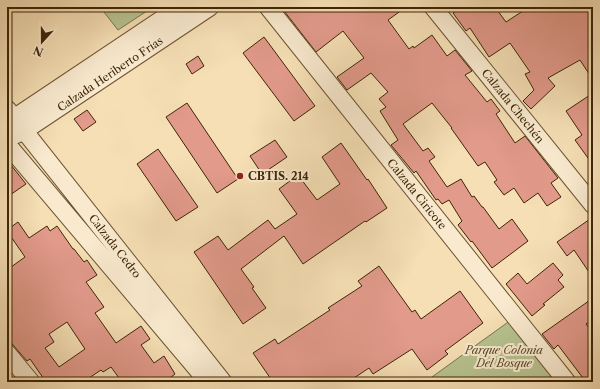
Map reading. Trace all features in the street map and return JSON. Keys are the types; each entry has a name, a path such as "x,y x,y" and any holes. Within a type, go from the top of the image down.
{"street":[{"name":"Calzada Heriberto Frías","path":"7,138 13,119 180,7"},
{"name":"Calzada Heriberto Frías","path":"13,119 210,7"},
{"name":"Calzada Ciricote","path":"268,7 567,382"},
{"name":"Calzada Chechén","path":"433,7 593,205"},
{"name":"Calzada Cedro","path":"13,119 223,382"},
{"name":"Calzada Cedro","path":"7,144 208,382"},
{"path":"7,353 31,382"}],"green space":[{"path":"100,7 153,7 118,30"},
{"name":"Parque Colonia Del Bosque","path":"511,320 557,382 425,382"}],"building":[{"path":"281,7 406,7 388,20 409,49 413,46 414,48 432,35 447,56 455,50 472,71 465,75 487,102 491,99 500,111 496,114 515,143 525,136 558,178 551,183 561,197 547,206 538,193 524,203 514,188 504,195 494,182 497,180 485,162 478,166 452,128 432,103 403,124 423,151 428,148 435,157 429,161 447,187 461,179 472,197 474,196 499,229 512,219 528,241 492,268 458,225 462,221 449,200 442,204 438,199 436,200 416,171 414,173 391,145 398,140 380,111 386,107 379,99 388,92 371,73 347,90 337,77 364,58 343,31 316,52"},
{"path":"462,7 495,7 506,22 529,7 593,7 593,80 580,60 548,78 555,86 531,109 523,101 534,90 525,74 530,72 510,43 489,57 470,28 466,31 453,13"},
{"path":"264,37 315,106 294,121 243,53"},
{"path":"198,56 204,66 192,74 186,64"},
{"path":"593,93 593,165 575,140 582,135 566,111"},
{"path":"187,103 238,179 217,193 166,117"},
{"path":"87,110 96,122 83,131 74,119"},
{"path":"275,140 287,157 262,174 250,156"},
{"path":"341,143 367,180 368,179 387,208 366,222 365,221 303,264 284,236 241,269 254,287 252,288 266,308 243,324 194,252 218,236 228,250 268,220 275,229 297,214 279,189 298,175 317,200 340,184 322,157"},
{"path":"158,149 198,207 176,221 137,164"},
{"path":"7,160 26,184 7,197"},
{"path":"593,217 593,278 574,250 567,256 557,242"},
{"path":"18,222 29,238 47,226 50,231 57,226 73,249 84,262 87,260 97,275 86,282 104,307 95,313 116,343 141,326 150,339 141,345 154,363 164,356 175,374 165,382 122,382 111,367 103,372 101,370 83,382 46,382 30,359 27,361 7,337 7,270 25,257 7,230","holes":["67,322 85,349 59,367 45,348 54,342 49,334"]},
{"path":"553,263 563,275 558,280 564,287 543,304 545,305 532,316 506,284 518,273 527,284"},
{"path":"379,266 412,312 415,310 421,319 460,291 483,323 445,351 448,354 427,370 412,349 373,374 369,368 348,382 273,382 253,353 275,339 278,344 330,310 328,308 362,286 358,281"},
{"path":"593,298 593,319 586,324 593,333 593,382 586,382 558,345 554,349 542,334"}],"place":[{"name":"CBTIS. 214","path":"240,176"}]}
